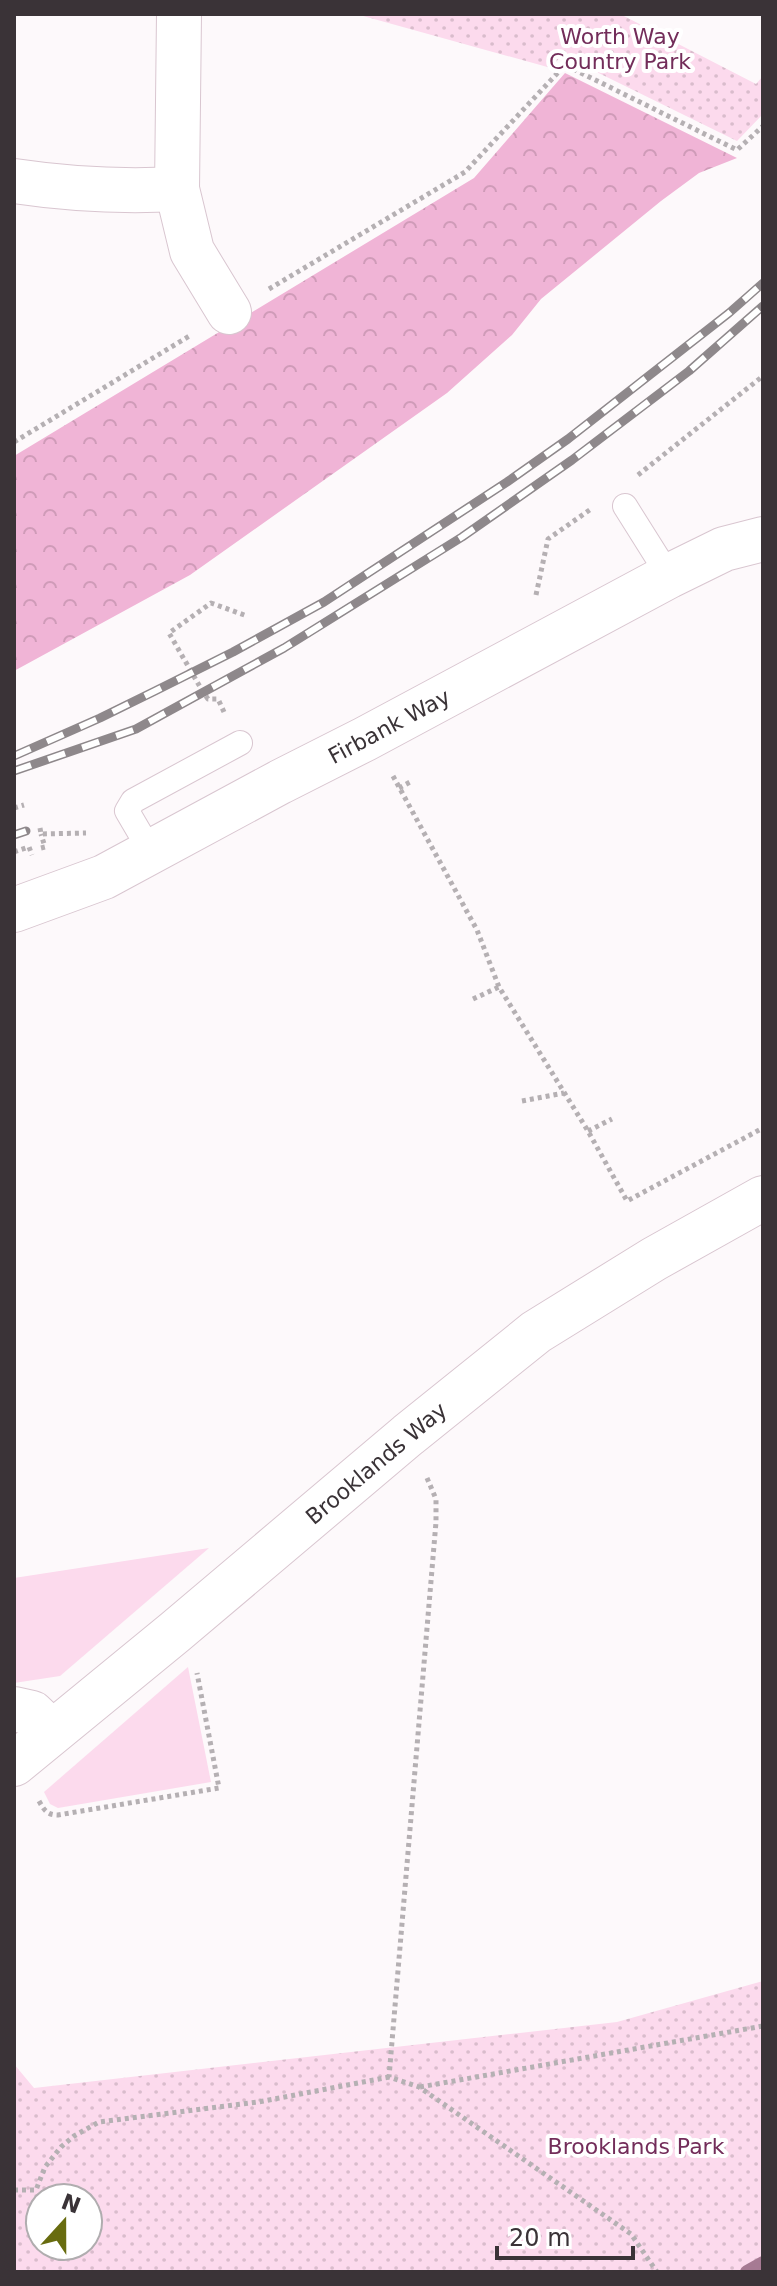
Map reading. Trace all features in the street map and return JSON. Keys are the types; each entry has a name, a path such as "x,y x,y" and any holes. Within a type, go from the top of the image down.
{"street":[{"path":"179,14 177,189 192,251 229,312"},
{"path":"14,181 60,188 177,189"},
{"name":"Firbank Way","path":"14,910 104,877 669,576 724,549 763,539"},
{"name":"Brooklands Way","path":"15,1763 536,1332 654,1259 763,1198"},
{"path":"14,1709 32,1713 52,1732"}],"lane":[{"path":"625,506 669,576"},
{"path":"151,852 127,811 133,801 240,743"}],"path":[{"path":"14,442 465,172 565,65 737,150 763,126"},
{"path":"218,699 208,699 169,633 211,603 247,616"},
{"path":"386,763 477,930 499,987 588,1131 627,1201 763,1129"},
{"path":"399,788 412,781"},
{"path":"14,808 24,805"},
{"path":"473,999 499,987"},
{"path":"522,1101 564,1093"},
{"path":"588,1131 612,1119"},
{"path":"389,2077 436,1522 436,1499 428,1479 397,1445"},
{"path":"15,1763 45,1811 51,1815 219,1788 195,1664 175,1632"},
{"path":"419,2087 763,2026"},
{"path":"14,2190 36,2190 45,2167 61,2147 99,2122 258,2102 389,2077 419,2087 631,2234 656,2270"}],"green space":[{"name":"Worth Way Country Park","path":"356,14 620,14 756,84 763,76 763,114 737,141 562,55 551,68"},
{"path":"565,73 737,158 699,173 661,201 541,299 512,335 447,393 190,575 14,671 14,456 474,178"},
{"path":"209,1548 60,1676 14,1683 14,1578"},
{"path":"188,1667 211,1782 58,1808 50,1804 44,1792"},
{"name":"Brooklands Park","path":"763,1981 763,2272 14,2272 14,2064 34,2088 617,2022"}],"waterway":[{"path":"747,2272 763,2263"}],"railway":[{"path":"14,756 155,691 324,602 568,439 763,283"},
{"path":"14,771 136,729 284,648 462,537 572,460 689,371 763,306"},
{"path":"14,835 26,831"}]}
